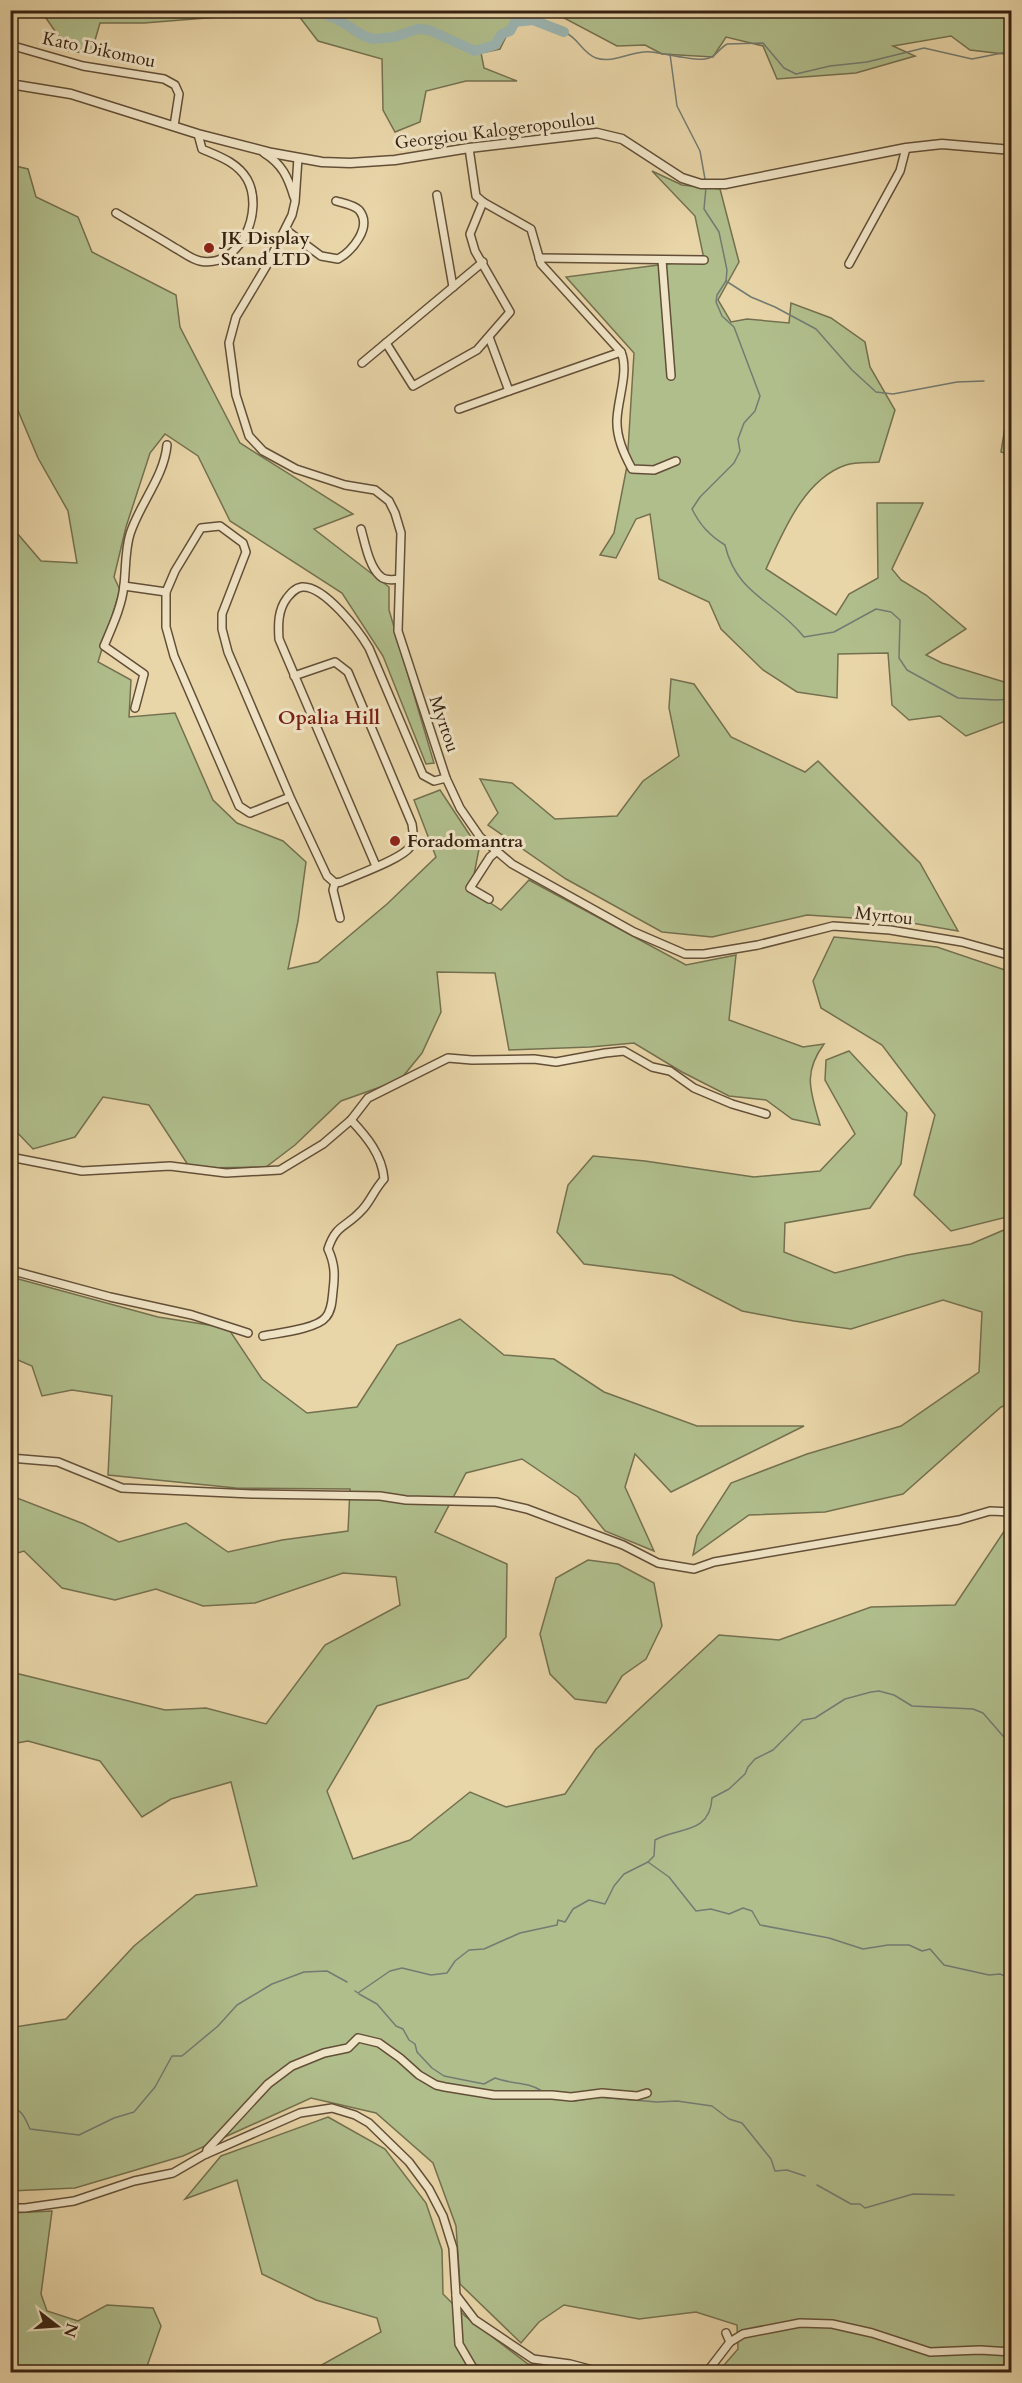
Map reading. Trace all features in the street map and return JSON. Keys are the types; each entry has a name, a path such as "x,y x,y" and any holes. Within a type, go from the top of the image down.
{"street":[{"name":"Kato Dikomou","path":"10,45 83,66 164,79 175,85 178,94 174,126"},
{"name":"Georgiou Kalogeropoulou","path":"10,84 71,94 198,134 261,151 298,158 350,163 395,160 469,148 586,133 605,133 622,139 682,178 707,184 725,184 906,148 942,144 1011,150"},
{"path":"116,213 197,261 215,262 234,250 249,227 253,203 251,191 247,179 236,166 202,149 198,134"},
{"path":"469,148 474,192 483,202 529,226 534,233 541,264 621,352 624,364 617,421 622,449 632,470 654,470 676,461"},
{"path":"849,264 900,171 906,148"},
{"path":"261,151 275,159 282,167 290,182 296,202"},
{"name":"Myrtou","path":"298,158 296,202 286,230 236,318 229,343 236,395 249,436 263,451 296,469 345,485 375,490 389,501 401,533 398,631 446,778 460,808 480,837 513,864 634,932 685,954 704,954 758,945 833,926 890,930 962,942 1011,956"},
{"path":"437,195 453,287"},
{"path":"286,230 321,256 338,259 350,252 360,236 363,220 359,211 354,207 336,201"},
{"path":"386,343 413,386 477,350 510,312 475,251 470,234 483,202"},
{"path":"539,258 704,260"},
{"path":"662,260 671,376"},
{"path":"362,363 483,262"},
{"path":"489,337 509,391"},
{"path":"459,409 621,352"},
{"path":"135,708 144,674 104,646 116,617 124,586 129,537 137,514 166,458 167,445"},
{"path":"290,797 250,813 239,806 174,656 166,627 166,592 175,571 201,528 220,526 243,543 246,552 222,614 222,629 228,652 290,797 327,876 335,883"},
{"path":"361,529 372,562 380,576 389,580 399,579"},
{"path":"124,586 166,592"},
{"path":"376,866 279,639 278,622 283,604 293,591 301,587 315,590 332,603 358,632 369,648 423,775 435,781 446,778"},
{"path":"294,676 335,662 348,672 412,824 414,836 410,848 400,856 335,883"},
{"path":"489,899 470,888 490,857 497,851"},
{"path":"335,883 333,890 340,918"},
{"path":"10,1157 82,1171 171,1166 226,1173 280,1170 323,1144 351,1120 368,1098 448,1058 534,1059 556,1062 604,1053 624,1052 652,1067 669,1071 694,1088 732,1104 766,1114"},
{"path":"263,1336 321,1323 328,1315 332,1306 335,1273 334,1262 328,1249 333,1234 363,1210 372,1192 384,1179 372,1143 351,1120"},
{"path":"10,1270 110,1297 192,1315 248,1333"},
{"path":"10,1458 58,1462 122,1488 496,1502 527,1509 623,1545 658,1563 694,1569 714,1562 959,1520 990,1511 1011,1512"},
{"path":"206,2154 207,2150 261,2091 292,2066 324,2053 348,2048 358,2038 379,2043 419,2075 436,2085 445,2087 494,2095 571,2097 602,2093 637,2096 646,2093"},
{"path":"10,2208 74,2201 134,2181 173,2173 206,2154 300,2113 333,2108 355,2115 369,2123 409,2162 429,2189 443,2216 453,2248 459,2344 473,2368 486,2373"},
{"path":"456,2295 475,2320 533,2359 570,2364 600,2373"},
{"path":"707,2373 730,2342 743,2334 800,2323 832,2324 872,2332 930,2352 980,2350 1011,2352"},
{"path":"726,2333 730,2342"}],"green space":[{"path":"1011,10 1011,47 1004,54 970,50 951,36 893,46 915,56 856,73 777,79 763,46 726,37 713,57 662,54 645,45 617,46 551,11 514,20 500,49 481,53 484,68 517,81 466,81 426,91 420,122 395,132 383,110 382,59 318,41 295,11 144,23 100,23 91,54 69,51 41,11"},
{"path":"11,165 28,169 36,197 78,217 92,252 176,295 180,327 240,443 353,514 314,529 389,587 389,610 434,763 426,764 383,656 342,593 230,521 198,456 165,434 150,453 126,527 114,577 120,590 98,662 131,680 129,717 175,713 213,800 237,823 283,841 306,862 298,921 288,969 318,962 387,904 436,857 414,800 440,790 479,849 471,890 501,910 529,880 686,965 736,955 729,1020 803,1047 824,1044 813,1065 810,1083 820,1125 792,1119 766,1100 729,1096 682,1072 634,1043 509,1050 495,973 437,972 441,1012 422,1053 400,1080 341,1101 295,1145 266,1167 190,1168 149,1105 103,1097 75,1137 33,1149 10,1125 10,513 17,533 41,561 77,563 68,511 38,458 11,394"},
{"path":"652,171 682,185 720,189 739,262 718,300 731,322 747,319 789,323 791,303 831,318 865,342 870,367 895,410 879,462 846,465 831,472 818,482 797,508 766,569 836,615 849,594 878,578 877,503 923,503 892,569 901,580 926,595 966,629 926,655 942,663 1011,684 1011,719 966,736 940,716 909,720 892,705 888,653 838,654 837,698 797,692 763,670 721,629 709,602 659,579 650,514 636,519 616,558 600,555 614,533 627,466 634,353 566,277 704,259 695,216"},
{"path":"1008,408 1011,408 1011,455 1001,452"},
{"path":"671,679 694,684 731,737 805,772 818,761 920,863 958,931 900,921 807,915 712,937 662,932 566,879 488,825 498,813 480,779 512,783 555,819 617,816 643,781 679,756 669,708"},
{"path":"834,937 937,947 1011,972 1011,1216 951,1231 914,1195 935,1115 882,1045 821,1008 813,981"},
{"path":"849,1051 907,1113 901,1164 870,1208 785,1223 784,1252 835,1273 907,1255 971,1244 1011,1227 1011,1404 1001,1407 903,1494 825,1512 749,1515 693,1555 697,1536 731,1483 807,1454 901,1426 979,1372 982,1312 943,1300 851,1329 742,1311 672,1275 584,1264 557,1232 568,1185 593,1156 754,1177 820,1171 855,1134 825,1080 826,1060"},
{"path":"11,1277 158,1317 228,1328 262,1379 307,1413 357,1407 397,1345 460,1319 504,1355 554,1359 604,1392 697,1426 804,1426 671,1492 635,1454 625,1487 654,1551 605,1531 578,1497 522,1459 466,1473 435,1532 507,1564 506,1637 468,1678 377,1706 327,1791 353,1859 410,1840 470,1792 506,1807 565,1794 596,1749 719,1635 779,1640 871,1607 955,1605 1011,1521 1011,2372 718,2372 738,2349 737,2325 696,2312 639,2319 564,2305 539,2322 521,2343 460,2284 456,2226 433,2163 376,2113 311,2098 183,2156 75,2188 11,2191 10,2012 15,2027 66,2019 134,1946 196,1895 257,1886 231,1782 171,1799 142,1817 100,1761 28,1741 11,1744 11,1672 165,1710 206,1708 266,1724 325,1645 400,1605 396,1577 343,1573 255,1603 203,1606 156,1589 115,1600 62,1588 24,1551 11,1555 12,1496 84,1524 119,1542 186,1523 228,1552 282,1540 348,1531 350,1489 236,1488 108,1475 112,1396 72,1390 42,1396 32,1366 11,1357"},
{"path":"588,1560 618,1564 654,1583 662,1626 646,1659 622,1676 606,1703 575,1699 550,1674 540,1634 556,1578"},
{"path":"328,2117 385,2149 426,2203 442,2250 443,2294 465,2316 528,2364 571,2372 309,2372 381,2332 377,2318 316,2300 262,2274 237,2180 185,2199 221,2156"},
{"path":"52,2211 41,2294 47,2311 78,2321 107,2305 153,2308 161,2326 145,2372 11,2372 11,2213"}],"waterway":[{"path":"153,10 166,13 209,10"},
{"path":"315,10 373,39 394,37 418,29 429,30 475,51 495,45 502,34 510,31 515,22 533,20 564,32"},
{"path":"564,32 573,37 591,56 603,59 644,52 705,59 712,57 727,44 763,43 784,68 796,74 830,66 867,62 924,48 972,59 1012,51"},
{"path":"670,54 677,106 700,151 705,179"},
{"path":"706,187 704,209 719,232 727,270 726,281 717,295 716,302 722,316 734,327 760,396 755,411 744,423 738,439 740,451 734,463 700,497 692,509 695,515 702,525 725,545 738,576 758,597 782,615 804,637 834,632 876,609 891,612 900,620 899,658 907,670 958,698 1012,699"},
{"path":"726,281 751,297 816,329 852,370 876,392 893,394 957,382 984,381"},
{"path":"355,1991 358,1993 390,1971 402,1968 431,1975 447,1973 455,1961 469,1950 484,1949 520,1933 557,1925 558,1920 565,1922 573,1909 589,1900 605,1904 614,1886 624,1874 648,1862 654,1856 655,1840 699,1824 710,1810 712,1798 729,1789 745,1774 755,1759 773,1750 803,1720 815,1718 845,1699 879,1691 894,1695 912,1706 973,1709 983,1713 1003,1736 1012,1741"},
{"path":"648,1862 669,1877 696,1911 711,1909 729,1914 743,1908 752,1911 760,1925 829,1938 863,1949 888,1945 909,1945 922,1951 930,1949 944,1965 989,1975 1000,1974 1012,1979"},
{"path":"10,2108 21,2112 30,2129 79,2135 114,2118 134,2112 155,2087 172,2056 182,2056 218,2026 237,2005 272,1984 304,1972 327,1971 347,1982"},
{"path":"359,1994 377,2004 396,2026 403,2029 409,2040 415,2044 417,2052 432,2068 444,2076 484,2084 495,2078 531,2086 542,2091"},
{"path":"554,2099 575,2101 598,2097 657,2102 677,2101 712,2106 729,2119 742,2123 771,2159 775,2171 787,2170 805,2176"},
{"path":"817,2185 851,2204 860,2204 865,2208 913,2194 954,2195"},
{"path":"10,2360 20,2372"}],"place":[{"name":"JK Display Stand LTD","path":"209,248"},
{"name":"Foradomantra","path":"395,841"}],"district":[{"name":"Opalia Hill","path":"329,717"}]}
